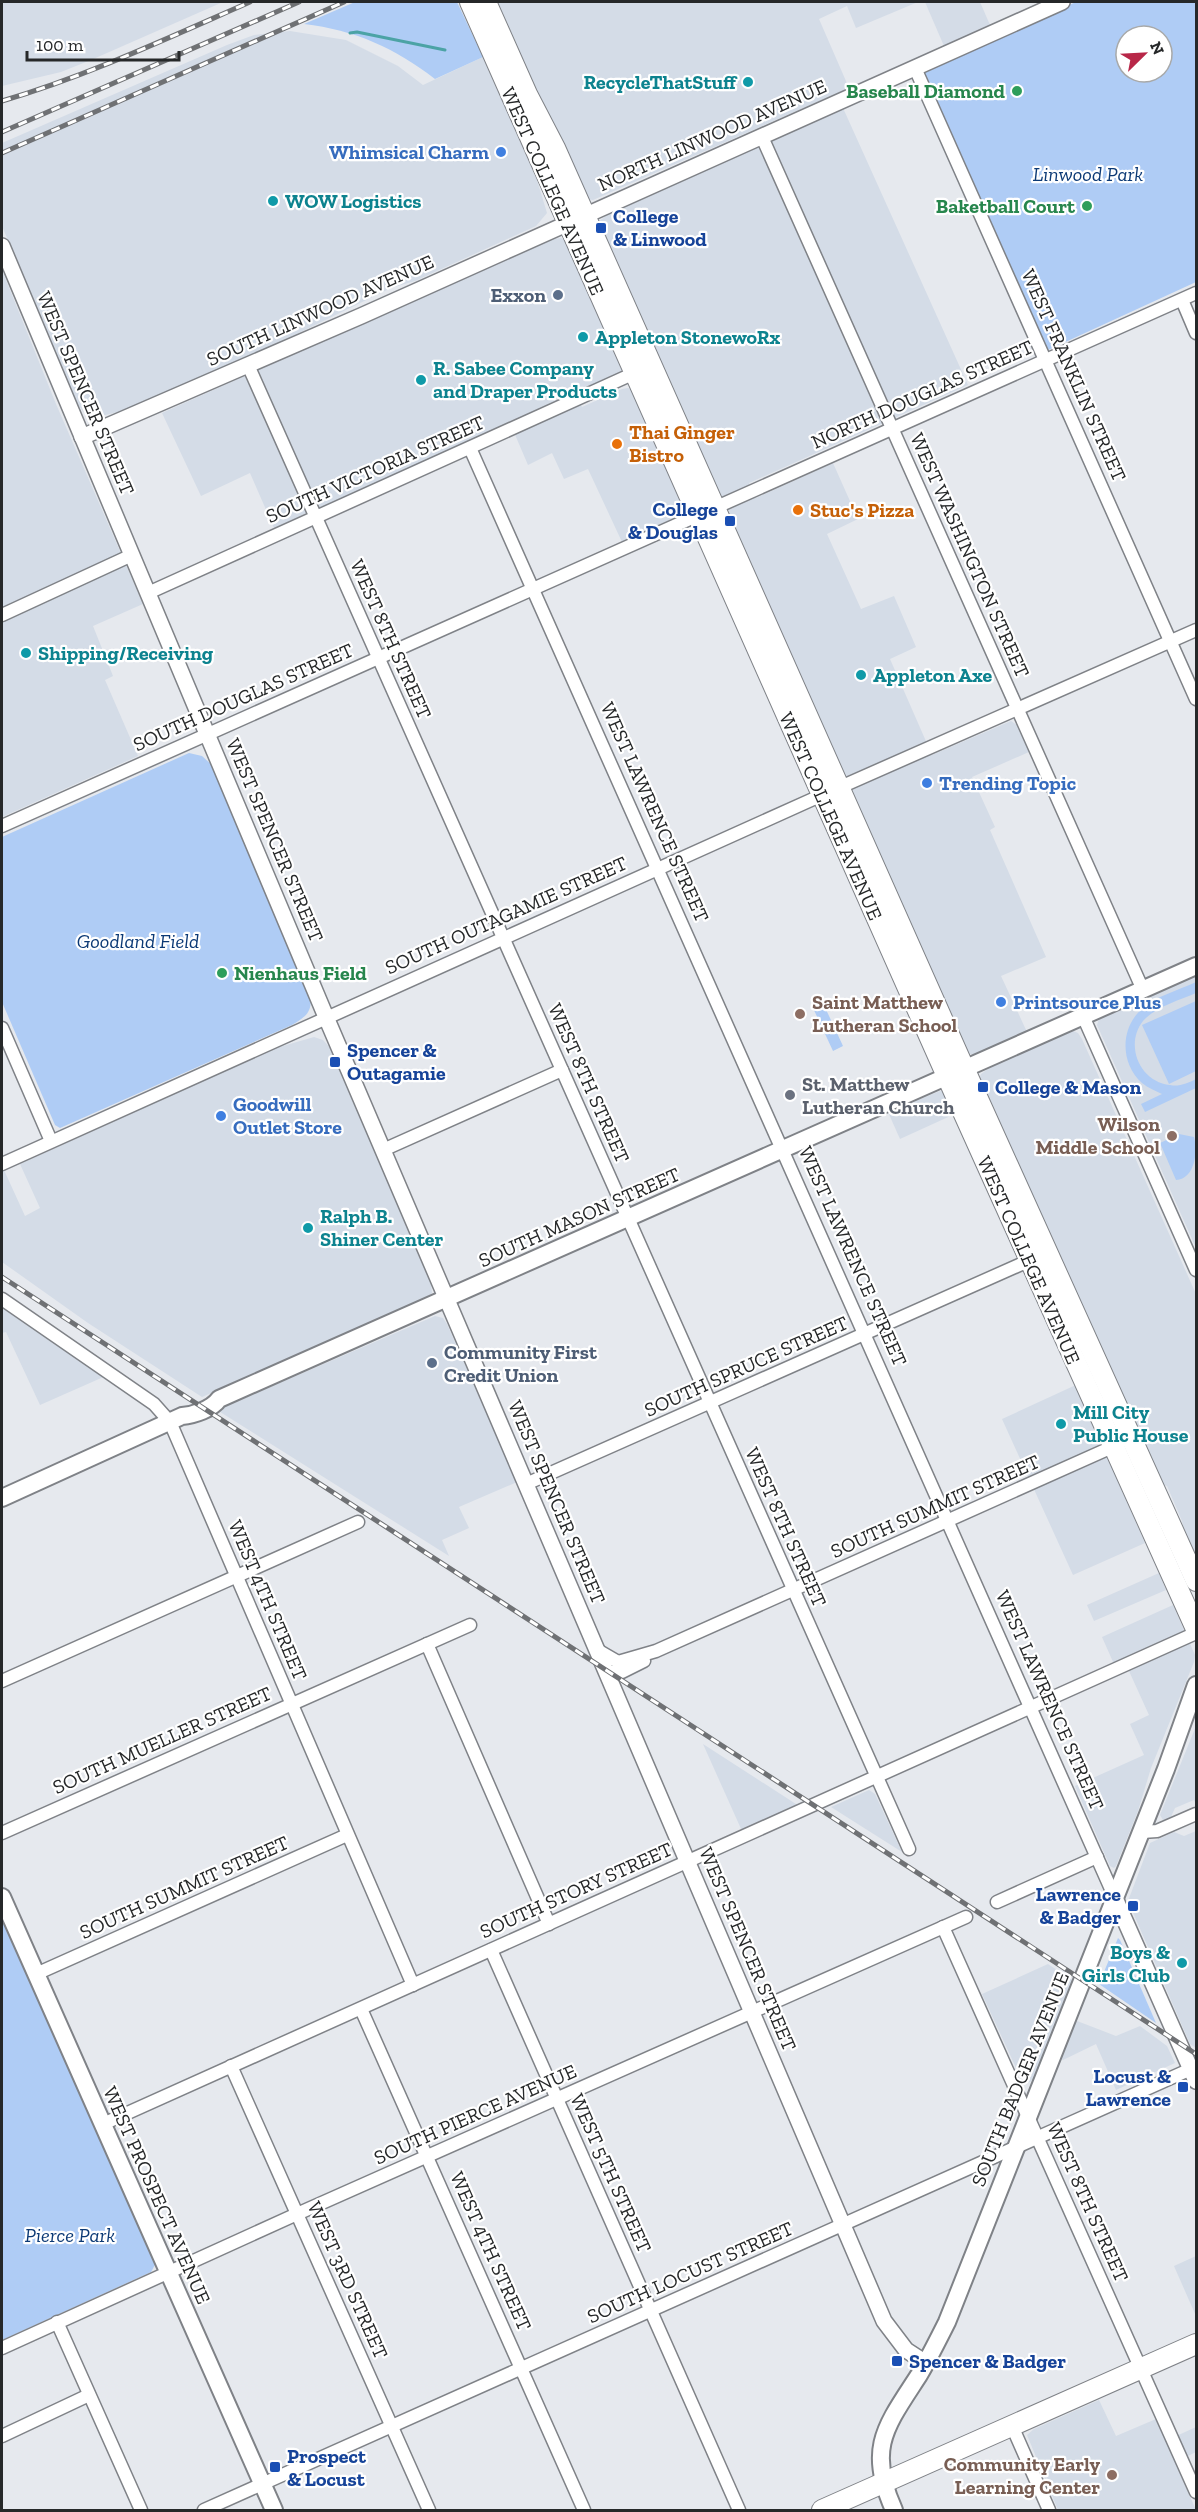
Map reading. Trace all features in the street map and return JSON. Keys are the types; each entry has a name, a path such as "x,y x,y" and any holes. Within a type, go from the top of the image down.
{"main road":[{"name":"WEST COLLEGE AVENUE","path":"470,2 576,218 634,328 642,370"},
{"name":"WEST COLLEGE AVENUE","path":"486,2 576,218 604,308 642,370 706,511 955,1072 1123,1443 1197,1631"},
{"path":"604,308 613,309 634,328"},
{"name":"SOUTH MASON STREET","path":"2,1498 176,1419 188,1408 211,1397 219,1399 447,1300 627,1217 1197,966"},
{"name":"WEST COLLEGE AVENUE","path":"1123,1443 1195,1576"},
{"name":"SOUTH BADGER AVENUE","path":"894,2511 884,2483 881,2456 885,2430 896,2408 926,2364 947,2322 1142,1832 1197,1685"},
{"name":"WEST PROSPECT AVENUE","path":"2,1897 274,2511"},
{"path":"822,2511 1197,2344"}],"street":[{"name":"NORTH LINWOOD AVENUE","path":"576,218 1062,2"},
{"name":"WEST FRANKLIN STREET","path":"915,68 1197,699"},
{"name":"WEST WASHINGTON STREET","path":"762,137 1143,990"},
{"name":"SOUTH LINWOOD AVENUE","path":"82,436 248,365 576,218"},
{"name":"WEST SPENCER STREET","path":"2,246 326,1017 843,2226 888,2328 906,2350 926,2364"},
{"name":"NORTH DOUGLAS STREET","path":"706,511 1197,293"},
{"path":"1182,300 1197,333"},
{"name":"WEST 8TH STREET","path":"248,365 909,1849"},
{"name":"SOUTH VICTORIA STREET","path":"148,593 642,370"},
{"name":"WEST LAWRENCE STREET","path":"470,448 1194,2075"},
{"name":"SOUTH DOUGLAS STREET","path":"2,826 706,511"},
{"path":"2,615 132,555"},
{"name":"SOUTH OUTAGAMIE STREET","path":"2,1164 326,1017 1197,630"},
{"path":"1083,1016 1197,1270"},
{"path":"2,1028 51,1141"},
{"path":"383,1150 562,1070"},
{"name":"SOUTH SPRUCE STREET","path":"526,1484 1038,1256"},
{"name":"WEST 4TH STREET","path":"2,1299 176,1419 236,1577 413,1985"},
{"name":"SOUTH SUMMIT STREET","path":"598,1650 618,1662 656,1651 1123,1443"},
{"path":"2,1681 358,1522"},
{"name":"SOUTH MUELLER STREET","path":"2,1833 470,1625"},
{"name":"SOUTH STORY STREET","path":"104,2124 1031,1708 1197,1631"},
{"path":"427,1644 549,1924"},
{"name":"SOUTH SUMMIT STREET","path":"608,1672 628,1669 650,1659 656,1651"},
{"path":"1142,1832 1157,1831 1197,1814"},
{"name":"SOUTH SUMMIT STREET","path":"36,1974 347,1835"},
{"path":"997,1902 1097,1857"},
{"name":"SOUTH PIERCE AVENUE","path":"2,2348 297,2214 966,1917"},
{"name":"WEST 8TH STREET","path":"943,1927 1197,2493"},
{"name":"WEST 5TH STREET","path":"490,1950 740,2511"},
{"name":"WEST 4TH STREET","path":"361,2008 584,2511"},
{"name":"WEST 3RD STREET","path":"231,2066 429,2511"},
{"name":"SOUTH LOCUST STREET","path":"204,2511 1038,2138 1194,2075"},
{"path":"57,2322 141,2511"},
{"path":"2,2436 89,2395"},
{"path":"1012,2426 1049,2511"}],"shaded area":[{"path":"2,2 223,2 61,72 2,86"},
{"path":"494,2 918,2 856,28 847,6 819,19 849,88 593,200 587,199"},
{"path":"925,2 980,2 990,25 944,46"},
{"path":"290,31 346,40 398,66 423,85 483,57 537,180 547,213 536,226 415,281 391,288 274,345 126,410 89,419 75,401 2,226 2,143 227,45 254,35"},
{"path":"843,108 968,385 749,483 756,498 833,463 858,519 827,534 861,609 894,596 916,647 890,659 932,755 1011,721 1017,725 1029,752 972,777 995,827 990,830 1046,957 1001,976 1027,1032 974,1055 966,1053 598,222 611,212"},
{"path":"561,238 567,241 623,365 621,373 576,394 582,407 622,389 628,388 634,391 685,506 682,514 622,542 588,469 564,479 552,453 528,465 510,423 274,528 250,473 201,496 162,413 515,255 553,239"},
{"path":"2,270 56,404 143,604 93,626 113,676 105,680 138,756 2,817"},
{"name":"Wilson Middle School","path":"1196,975 1196,1248 1097,1025 1099,1019"},
{"path":"1071,1030 1078,1033 1082,1039 1196,1294 1196,1563 1187,1545 1182,1521 1167,1486 1163,1485 978,1082 981,1074 995,1064"},
{"path":"314,1037 323,1040 332,1050 431,1284 432,1293 429,1297 202,1397 88,1323 2,1262 2,1171 4,1170 25,1216 40,1208 20,1164 276,1048"},
{"path":"940,1091 944,1092 957,1113 900,1139 888,1112"},
{"path":"2,1302 108,1375 40,1405 6,1332 2,1333"},
{"path":"435,1316 443,1318 447,1324 517,1482 459,1507 469,1528 442,1540 449,1556 217,1410"},
{"path":"1078,1384 1119,1471 1118,1482 1145,1543 1073,1575 1002,1419"},
{"path":"1159,1573 1166,1590 1094,1621 1087,1605"},
{"path":"1173,1605 1195,1655 1194,1662 1114,1868 1110,1866 1075,1786 1144,1755 1130,1724 1149,1715 1124,1660 1114,1664 1102,1637"},
{"path":"1196,1726 1196,1804 1194,1800 1175,1808 1170,1819 1163,1820 1160,1815"},
{"path":"703,1744 799,1806 742,1831"},
{"path":"869,1790 875,1794 902,1852 831,1807"},
{"path":"1196,1831 1196,2048 1190,2044 1128,1901 1150,1843 1174,1832 1184,1836"},
{"path":"1048,1964 1072,1980 1059,2014 1116,2036 1140,2026 1167,2046 1175,2063 1116,2090 1096,2044 1063,2060 1045,2051 1033,2079 1023,2083 982,1994"},
{"path":"1196,2256 1196,2316 1174,2266"},
{"name":"Community Early Learning Center","path":"1099,2400 1116,2436 1156,2419 1196,2510 1058,2510 1027,2435 1034,2429"},
{"path":"1196,2427 1196,2452 1182,2459 1172,2438"}],"green space":[{"path":"355,2 457,2 483,57 435,79 405,58 374,42 340,31 304,24"},
{"name":"Linwood Park","path":"1076,2 1196,2 1196,282 1048,350 923,69"},
{"name":"Goodland Field","path":"189,753 202,756 213,766 310,996 309,1010 304,1017 292,1025 60,1128 55,1125 2,1002 2,837"},
{"path":"1196,982 1196,993 1168,1004 1143,1021 1137,1031 1135,1051 1143,1070 1150,1077 1173,1085 1196,1079 1196,1088 1145,1112 1141,1104 1162,1094 1142,1083 1130,1066 1126,1046 1130,1026 1135,1017 1148,1004"},
{"path":"1196,1001 1196,1071 1169,1084 1142,1025"},
{"path":"823,1003 843,1046 833,1051 813,1008"},
{"path":"1179,1134 1194,1137 1196,1149 1191,1170 1187,1175 1176,1180 1160,1143"},
{"name":"Pierce Park","path":"2,1916 156,2263 151,2272 2,2340"},
{"path":"1118,1938 1120,1940 1156,2023 1099,1984"}],"waterway":[{"path":"350,33 357,32 445,50"}],"railway":[{"path":"2,101 96,68 250,2"},
{"path":"2,132 299,2"},
{"path":"2,153 344,2"},
{"path":"2,1277 1196,2054"}],"place":[{"name":"RecycleThatStuff","path":"748,82"},
{"name":"Baseball Diamond","path":"1017,91"},
{"name":"Whimsical Charm","path":"501,152"},
{"name":"WOW Logistics","path":"273,201"},
{"name":"Baketball Court","path":"1087,206"},
{"name":"College & Linwood","path":"601,228"},
{"name":"Exxon","path":"558,295"},
{"name":"Appleton StonewoRx","path":"583,337"},
{"name":"R. Sabee Company and Draper Products","path":"421,380"},
{"name":"Thai Ginger Bistro","path":"617,444"},
{"name":"Stuc's Pizza","path":"798,510"},
{"name":"College & Douglas","path":"730,521"},
{"name":"Shipping/Receiving","path":"26,653"},
{"name":"Appleton Axe","path":"861,675"},
{"name":"Trending Topic","path":"927,783"},
{"name":"Nienhaus Field","path":"222,973"},
{"name":"Printsource Plus","path":"1001,1002"},
{"name":"Saint Matthew Lutheran School","path":"800,1014"},
{"name":"Spencer & Outagamie","path":"335,1062"},
{"name":"College & Mason","path":"983,1087"},
{"name":"St. Matthew Lutheran Church","path":"790,1095"},
{"name":"Goodwill Outlet Store","path":"221,1116"},
{"name":"Wilson Middle School","path":"1172,1136"},
{"name":"Ralph B. Shiner Center","path":"308,1228"},
{"name":"Community First Credit Union","path":"432,1363"},
{"name":"Mill City Public House","path":"1061,1424"},
{"name":"Lawrence & Badger","path":"1133,1906"},
{"name":"Boys & Girls Club","path":"1182,1963"},
{"name":"Locust & Lawrence","path":"1183,2087"},
{"name":"Spencer & Badger","path":"897,2361"},
{"name":"Prospect & Locust","path":"275,2467"},
{"name":"Community Early Learning Center","path":"1112,2475"}]}
